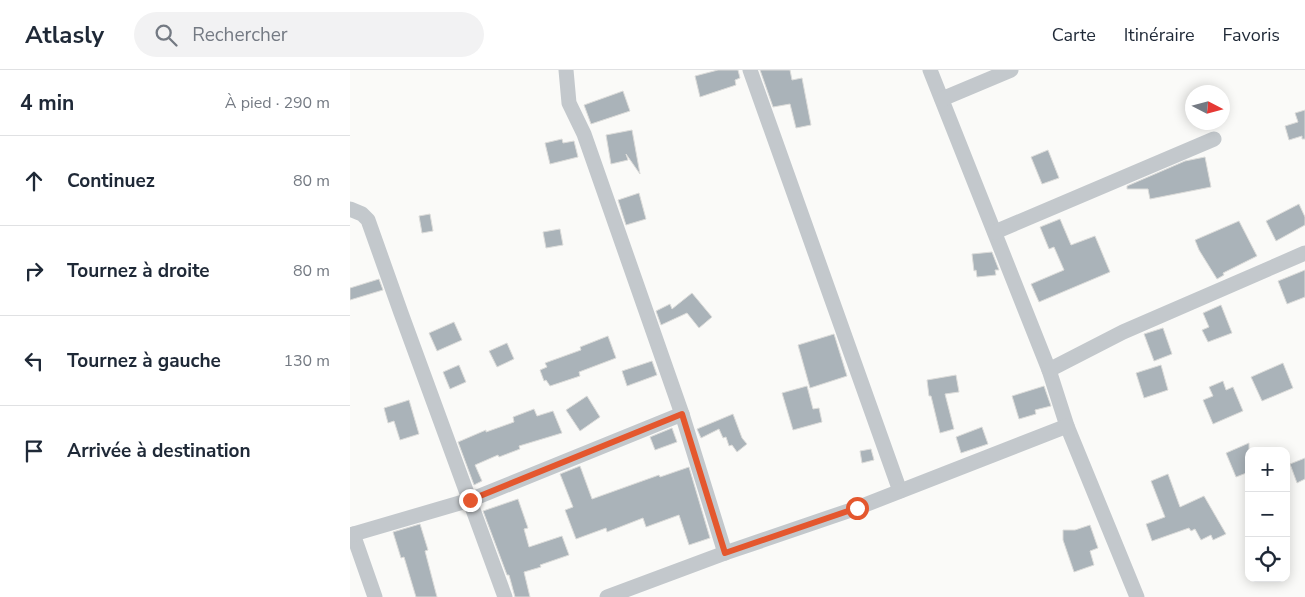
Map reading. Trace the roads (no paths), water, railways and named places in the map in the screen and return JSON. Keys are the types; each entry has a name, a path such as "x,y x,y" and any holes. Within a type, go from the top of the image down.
{"street":[{"path":"566,70 569,103 584,134 682,414 725,553"},
{"path":"750,70 900,491"},
{"path":"930,70 1049,370 1067,426 1137,597"},
{"path":"942,99 1011,70"},
{"path":"995,232 1214,138"},
{"path":"350,209 362,214 368,220 505,597"},
{"path":"1049,370 1123,332 1305,253"},
{"path":"375,597 352,534 470,500 682,414"},
{"path":"607,597 626,594 725,553 857,508 1067,426"}]}
